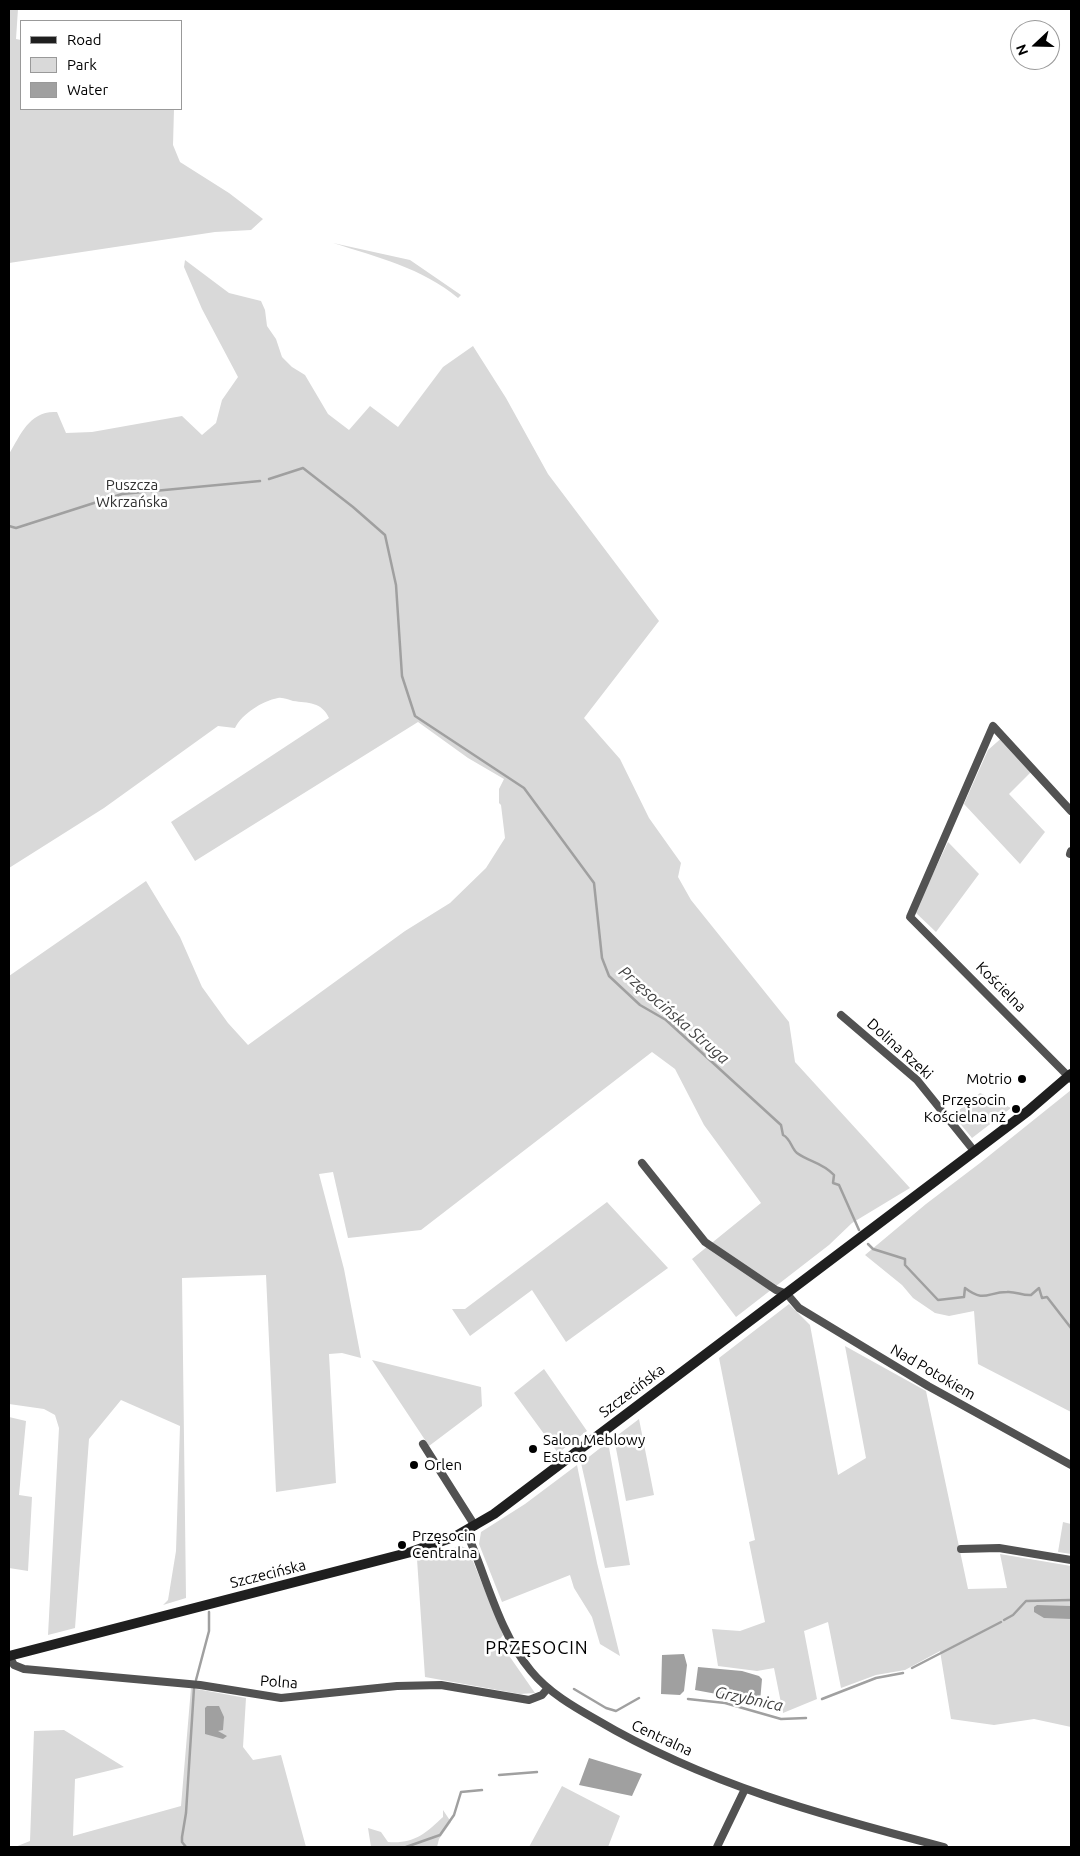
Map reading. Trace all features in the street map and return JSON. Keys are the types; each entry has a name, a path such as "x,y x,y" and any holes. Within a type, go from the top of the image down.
{"street":[{"name":"Kościelna","path":"1071,811 992,726 910,917 1071,1076"},
{"name":"Dolina Rzeki","path":"841,1015 917,1080 975,1152"},
{"name":"Szczecińska","path":"9,1656 411,1552 471,1528 787,1294 1043,1100 1071,1076"},
{"name":"Nad Potokiem","path":"642,1163 705,1242 776,1290 787,1294 799,1308 928,1386 1071,1464"},
{"name":"Centralna","path":"423,1444 471,1528 508,1636 530,1671 548,1688 629,1739 662,1755 745,1789 812,1812 944,1847"},
{"path":"961,1549 999,1548 1071,1560"},
{"name":"Polna","path":"9,1656 16,1666 24,1669 200,1685 281,1698 389,1687 441,1685 529,1700 542,1695 548,1688"},
{"path":"717,1847 745,1789"}],"green space":[{"path":"9,9 18,9 16,39 20,40 20,110 174,110 173,145 180,162 229,193 263,219 251,230 215,232 9,263"},
{"path":"333,243 410,260 461,295 458,298 429,279 398,264"},
{"name":"Puszcza Wkrzańska","path":"185,260 229,293 261,301 265,310 267,326 276,339 282,357 292,367 305,375 328,414 349,430 370,406 398,427 443,367 473,346 506,398 548,474 659,621 584,718 620,759 649,818 681,863 678,877 691,900 789,1022 795,1062 910,1188 852,1223 829,1245 736,1317 692,1259 761,1203 704,1125 675,1069 652,1052 421,1230 348,1238 333,1172 319,1174 344,1269 361,1358 342,1353 329,1354 336,1483 276,1492 266,1275 182,1278 186,1598 163,1605 168,1600 176,1551 180,1426 121,1400 89,1439 75,1628 48,1635 59,1428 55,1415 44,1409 9,1404 9,976 146,881 180,937 202,987 228,1023 248,1045 405,931 450,903 486,868 505,838 501,805 499,803 499,789 504,779 468,758 418,722 195,861 171,822 329,718 323,709 314,704 280,698 266,702 253,709 242,718 235,728 218,726 104,808 9,868 9,454 27,425 33,419 48,412 57,412 66,433 92,432 182,416 202,435 216,423 222,400 238,377 202,309 184,267"},
{"path":"1005,735 1035,768 1009,794 1045,832 1020,864 964,804 988,750"},
{"path":"948,842 979,874 936,932 915,912"},
{"path":"1071,1090 1071,1412 978,1364 974,1311 949,1316 935,1313 913,1298 902,1285 865,1255 926,1204"},
{"path":"980,1093 1011,1108 972,1138 953,1115"},
{"path":"607,1202 668,1268 566,1342 532,1290 470,1336 452,1309 465,1309"},
{"path":"789,1304 810,1325 838,1475 866,1458 845,1346 926,1391 968,1589 1007,1588 1000,1554 1071,1566 1071,1727 1034,1719 994,1725 951,1719 940,1651 905,1670 876,1675 841,1688 828,1622 804,1631 817,1699 783,1713 774,1668 757,1671 718,1666 712,1629 740,1631 765,1622 749,1542 755,1540 719,1358"},
{"path":"372,1360 481,1387 482,1406 429,1446"},
{"path":"544,1369 587,1431 558,1453 514,1393"},
{"path":"9,1417 26,1421 19,1495 32,1497 28,1571 9,1568"},
{"path":"639,1419 654,1495 626,1501 614,1438"},
{"path":"608,1442 630,1565 605,1568 581,1463"},
{"path":"577,1465 597,1563 620,1656 600,1644 592,1617 574,1588 570,1575 502,1602 479,1544 481,1532 525,1504"},
{"path":"1063,1522 1071,1524 1071,1554 1058,1552"},
{"path":"461,1546 468,1549 503,1635 500,1639 503,1647 535,1693 520,1694 425,1677 417,1559"},
{"path":"191,1688 246,1698 243,1747 253,1760 281,1755 306,1847 15,1847 30,1841 34,1731 64,1730 124,1767 75,1779 73,1836 181,1806"},
{"path":"562,1786 620,1816 608,1847 529,1847"},
{"path":"443,1810 451,1822 439,1839 437,1847 371,1847 368,1828 381,1832 388,1842 405,1841 425,1833 443,1817"}],"water":[{"path":"1037,1605 1071,1606 1071,1619 1044,1618 1034,1612 1034,1607"},
{"path":"684,1654 687,1665 684,1691 680,1695 661,1694 662,1655"},
{"path":"698,1667 742,1671 759,1676 762,1679 760,1702 695,1690"},
{"path":"207,1706 219,1706 224,1717 223,1730 218,1731 227,1736 223,1739 205,1734 205,1708"},
{"path":"589,1758 642,1774 632,1796 579,1785"}],"waterway":[{"name":"Przęsocińska Struga","path":"269,479 303,468 385,535 396,585 402,676 415,716 524,788 594,883 602,958 609,976 640,1005 666,1020 781,1125 783,1135 797,1153 825,1167 834,1175 833,1183 839,1185 859,1230"},
{"name":"Przęsocińska Struga","path":"9,526 16,528 122,494 260,481"},
{"name":"Przęsocińska Struga","path":"868,1244 873,1249 905,1259 905,1265 938,1300 964,1297 965,1288 982,1296 1000,1292 1031,1295 1039,1288 1042,1298 1047,1297 1071,1328"},
{"name":"Grzybnica","path":"1004,1620 1013,1615 1026,1601 1071,1600"},
{"path":"196,1680 209,1631 209,1612"},
{"name":"Grzybnica","path":"912,1668 1001,1622"},
{"name":"Grzybnica","path":"822,1699 876,1678 903,1673"},
{"path":"186,1847 182,1842 182,1837 186,1813 194,1688"},
{"name":"Grzybnica","path":"574,1689 606,1708 616,1711 639,1698"},
{"name":"Grzybnica","path":"688,1699 725,1703 781,1719 806,1718"},
{"name":"Grzybnica","path":"499,1775 537,1772"},
{"name":"Grzybnica","path":"406,1847 440,1835 454,1815 461,1792 482,1790"}],"place":[{"name":"Motrio","path":"1022,1079"},
{"name":"Przęsocin Kościelna nż","path":"1016,1109"},
{"name":"Salon Meblowy Estaco","path":"533,1449"},
{"name":"Orlen","path":"414,1465"},
{"name":"Przęsocin Centralna","path":"402,1545"}],"district":[{"name":"PRZĘSOCIN","path":"537,1648"}]}
